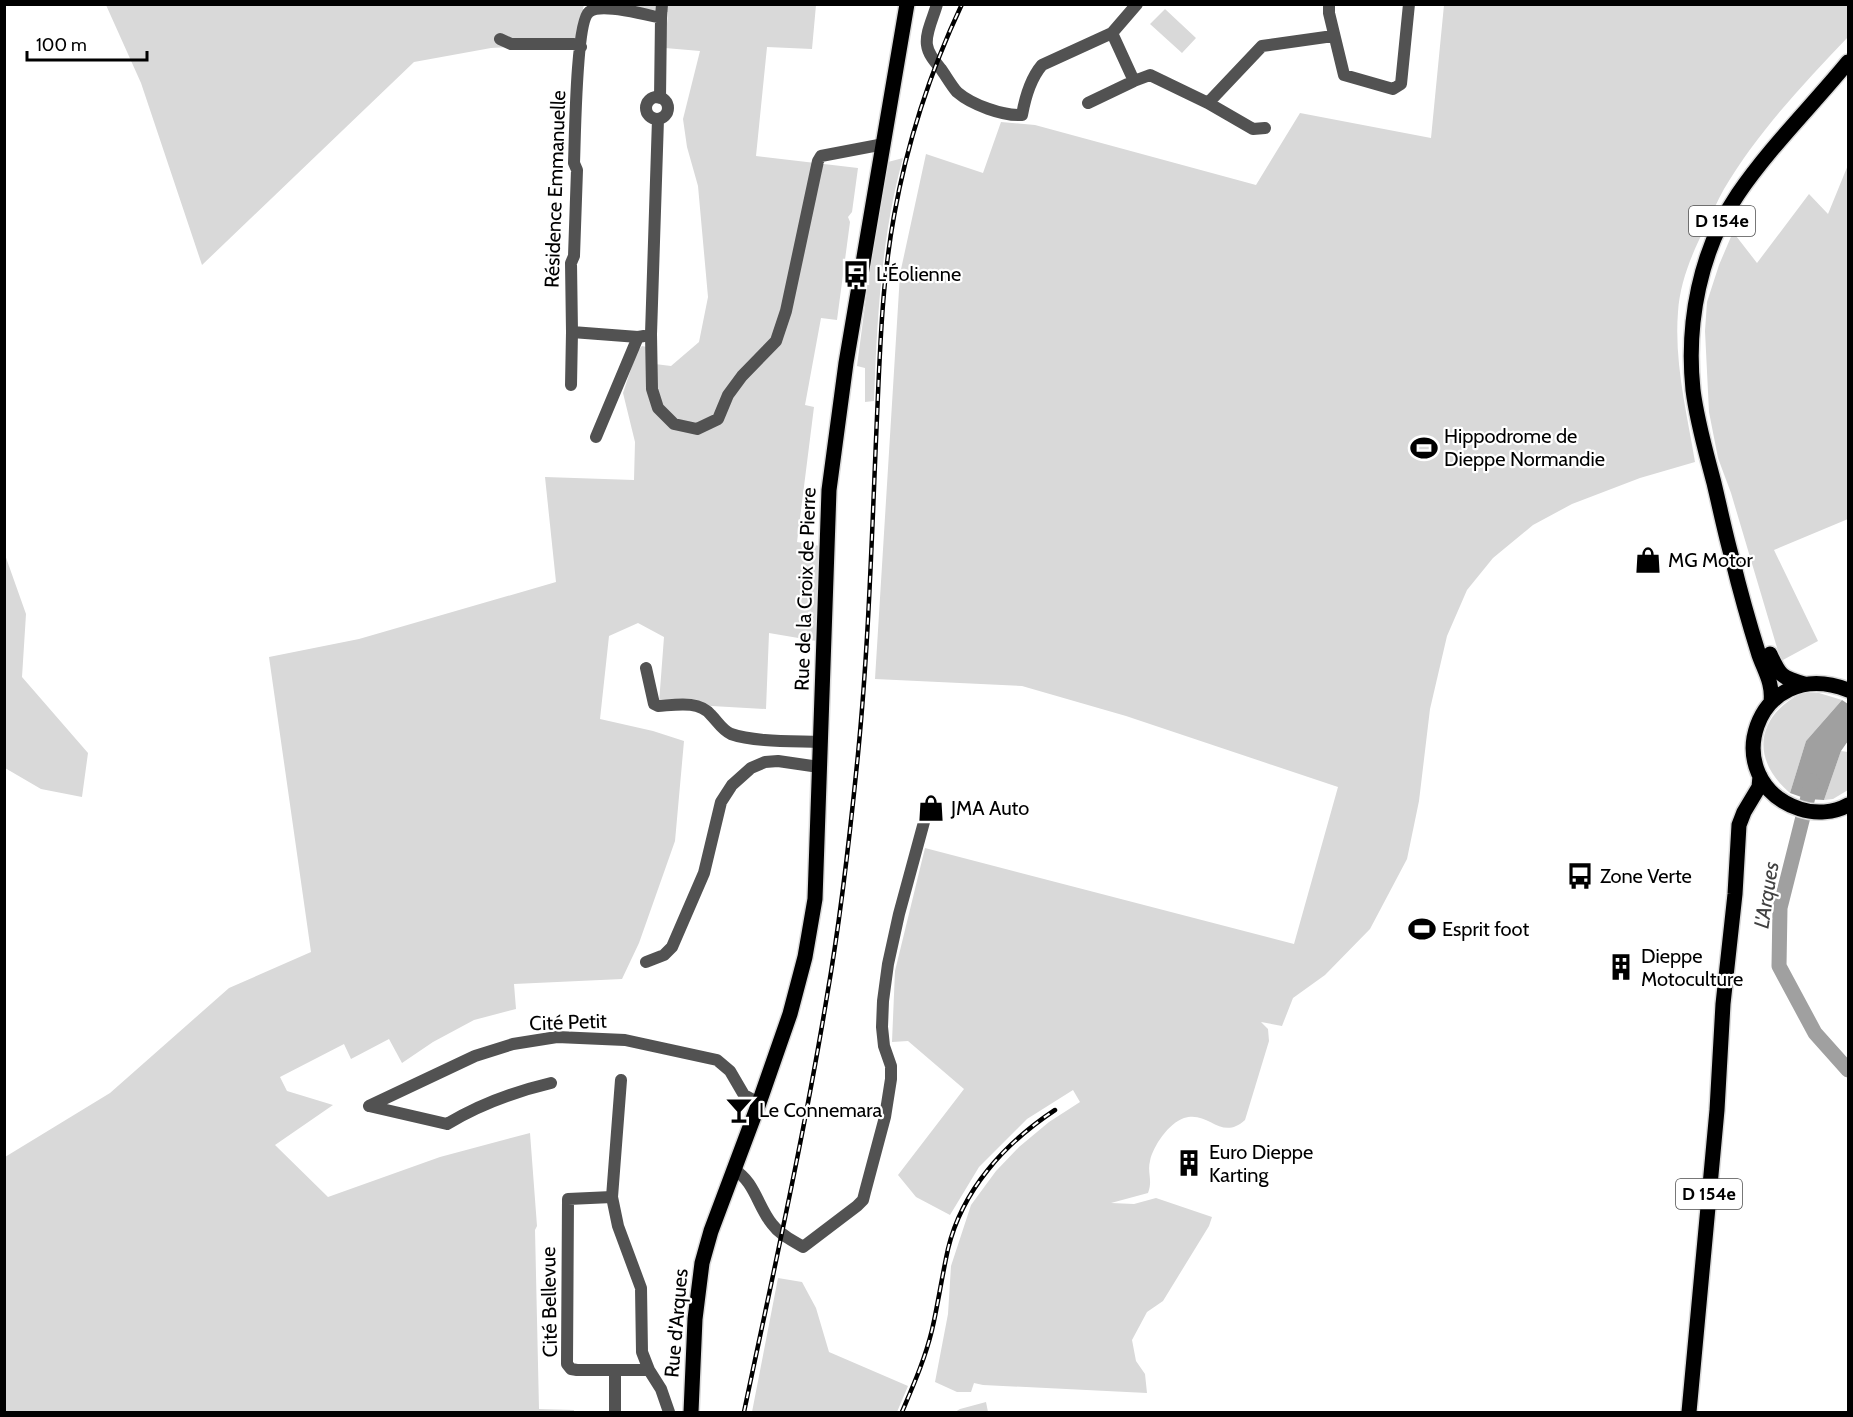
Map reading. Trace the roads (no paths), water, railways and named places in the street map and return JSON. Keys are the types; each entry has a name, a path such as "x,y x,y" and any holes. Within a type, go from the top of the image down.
{"main road":[{"name":"Rue de la Croix de Pierre","path":"734,1170 790,1014 807,946 815,899 829,490 846,363 907,4"},
{"name":"D 154e","path":"1771,702 1769,676 1755,642 1698,420 1693,388 1693,332 1697,297 1704,265 1718,229 1737,196 1759,165 1848,62"},
{"name":"D 154e","path":"1713,481 1734,536 1770,655 1778,671 1789,681 1804,684"},
{"path":"1846,689 1818,682 1804,684 1782,693 1771,702 1759,720 1753,755 1760,776 1783,800 1807,811 1829,811 1847,807"},
{"name":"D 154e","path":"1689,1413 1717,1110 1718,1068 1735,894 1739,825 1759,787 1760,776"},
{"name":"D 154e","path":"1722,1031 1731,997 1739,939 1750,823 1769,798 1783,800"},
{"name":"Rue d'Arques","path":"691,1413 698,1286 711,1231 734,1170"}],"street":[{"path":"662,4 660,98 650,100 647,108 649,115 658,118 651,334 652,389 658,408 674,424 697,429 718,418 728,395 742,376 776,341 786,311 818,160 821,156 884,144"},
{"path":"937,4 927,45 936,64 965,97 1000,114 1022,115 1033,81 1042,65 1112,33 1137,4"},
{"path":"1329,4 1329,14 1344,75 1387,88 1398,87 1402,77 1409,4"},
{"name":"Résidence Emmanuelle","path":"571,385 571,263 574,256 577,170 574,163 579,54 583,22 587,14 595,9 638,12 662,18"},
{"path":"1112,33 1134,81"},
{"path":"1208,103 1262,46 1334,36"},
{"path":"500,39 511,44 574,44 581,47"},
{"path":"1088,104 1150,75 1208,103 1253,129 1265,128"},
{"path":"572,332 638,337 651,334"},
{"path":"596,437 638,337"},
{"path":"646,668 654,704 658,706 699,706 710,712 723,729 742,737 819,742"},
{"path":"646,962 664,955 672,947 704,873 721,802 732,785 751,768 765,762 778,761 819,767"},
{"path":"734,1170 746,1179 772,1226 803,1247 863,1200 885,1117 891,1079 891,1066 884,1046 882,1027 888,964 898,914 924,822"},
{"name":"Cité Petit","path":"551,1083 497,1098 471,1109 447,1124 369,1106 475,1056 513,1044 557,1037 625,1040 717,1060 726,1065 744,1095 759,1103"},
{"path":"621,1080 612,1197 618,1226 641,1288 642,1352 661,1389 669,1413"},
{"name":"Cité Bellevue","path":"612,1197 568,1199 567,1364 571,1369 577,1370 650,1370"},
{"path":"615,1370 615,1413"}],"waterway":[{"name":"L'Arques","path":"1812,781 1780,908 1779,966 1815,1033 1848,1070"}],"railway":[{"path":"744,1412 808,1101 832,966 845,875 865,670 881,341 890,241 899,189 921,108 962,4"},
{"path":"902,1412 929,1341 948,1249 964,1207 975,1188 1003,1153 1019,1137 1055,1110"}],"place":[{"name":"L'Éolienne","path":"856,274"},
{"name":"Hippodrome de Dieppe Normandie","path":"1424,448"},
{"name":"MG Motor","path":"1648,560"},
{"name":"JMA Auto","path":"931,808"},
{"name":"Zone Verte","path":"1580,876"},
{"name":"Esprit foot","path":"1422,929"},
{"name":"Dieppe Motoculture","path":"1621,967"},
{"name":"Le Connemara","path":"739,1110"},
{"name":"Euro Dieppe Karting","path":"1189,1163"}]}
